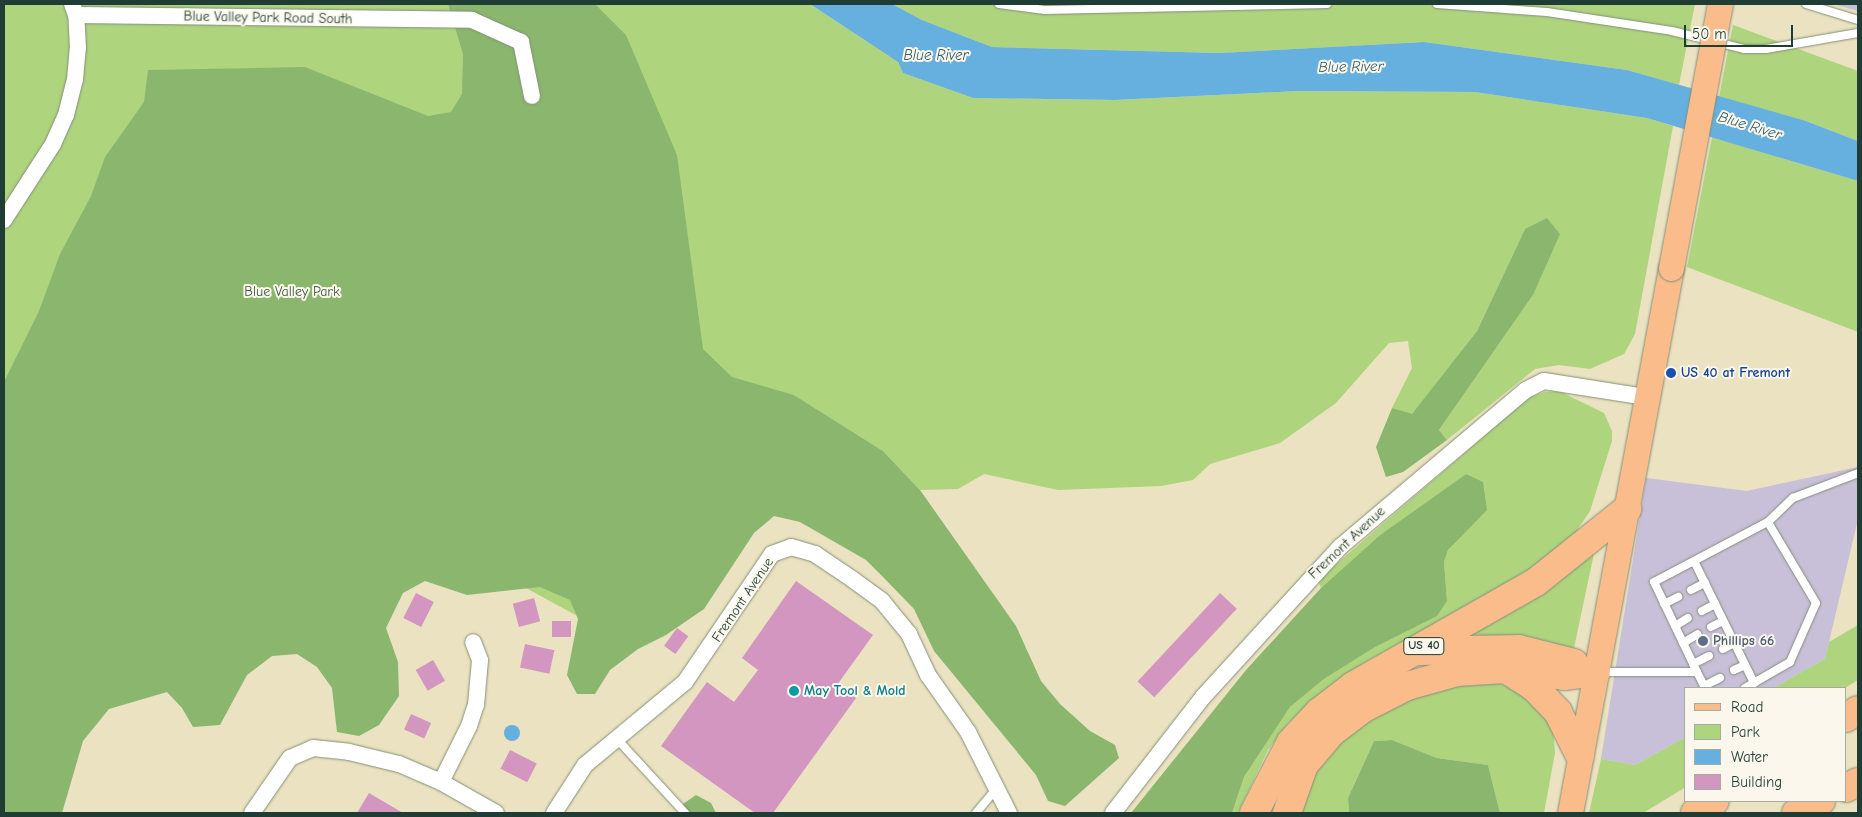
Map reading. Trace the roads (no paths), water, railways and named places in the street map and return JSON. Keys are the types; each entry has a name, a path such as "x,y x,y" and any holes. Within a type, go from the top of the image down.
{"highway":[{"name":"US 40","path":"1254,813 1291,742 1319,712 1353,686 1536,582 1627,509"},
{"path":"1414,651 1519,649 1568,660 1596,672"},
{"path":"1286,813 1304,765 1332,732 1362,709 1408,686 1457,672 1506,669 1564,676 1596,672"},
{"path":"1506,669 1534,687 1558,712 1580,756"},
{"path":"1847,717 1858,710"},
{"path":"1695,813 1713,802"},
{"path":"1796,813 1819,802"}],"main road":[{"path":"1570,813 1627,509 1645,397 1720,4"}],"street":[{"name":"Blue Valley Park Road South","path":"74,9 472,20 521,42 532,96"},
{"path":"4,220 53,144 66,114 75,80 78,48 74,9"},
{"name":"Fremont Avenue","path":"1113,813 1203,697 1340,547 1526,390 1544,382 1645,397"},
{"name":"Fremont Avenue","path":"554,813 585,766 616,738 685,682 772,554 791,547 815,554 882,601 909,634 928,676 968,732 1009,813"},
{"path":"441,782 469,726 476,705 480,660 472,642"},
{"path":"252,813 286,762 314,748 349,752 399,764 441,782 496,813"}],"lane":[{"path":"999,4 1045,10 1327,4"},
{"path":"1437,4 1547,12 1672,31 1744,48 1766,48 1858,33"},
{"path":"1806,4 1858,20"},
{"path":"1720,678 1705,687 1654,582 1695,563 1768,522 1793,498 1858,473"},
{"path":"1748,687 1790,662 1816,603 1768,522"},
{"path":"1695,563 1754,683"},
{"path":"1691,590 1705,583"},
{"path":"1664,604 1678,597"},
{"path":"1702,611 1715,604"},
{"path":"1675,626 1688,618"},
{"path":"1711,627 1723,620"},
{"path":"1682,643 1698,634"},
{"path":"1723,649 1734,643"},
{"path":"1693,664 1709,656"},
{"path":"1734,670 1745,665"},
{"path":"1596,672 1697,672"},
{"path":"616,738 685,813"},
{"path":"976,813 996,789"}],"water":[{"name":"Blue River","path":"810,4 892,4 922,20 992,47 1219,53 1424,42 1627,70 1803,120 1858,141 1858,181 1647,118 1475,92 1298,91 1115,100 973,98 903,73 898,62"},
{"path":"509,725 515,725 520,730 518,739 509,741 504,736 504,730"}],"place":[{"name":"US 40 at Fremont","path":"1671,373"},
{"name":"Phillips 66","path":"1703,641"},
{"name":"May Tool & Mold","path":"794,691"}],"park label":[{"name":"Blue Valley Park","path":"292,292"}]}
